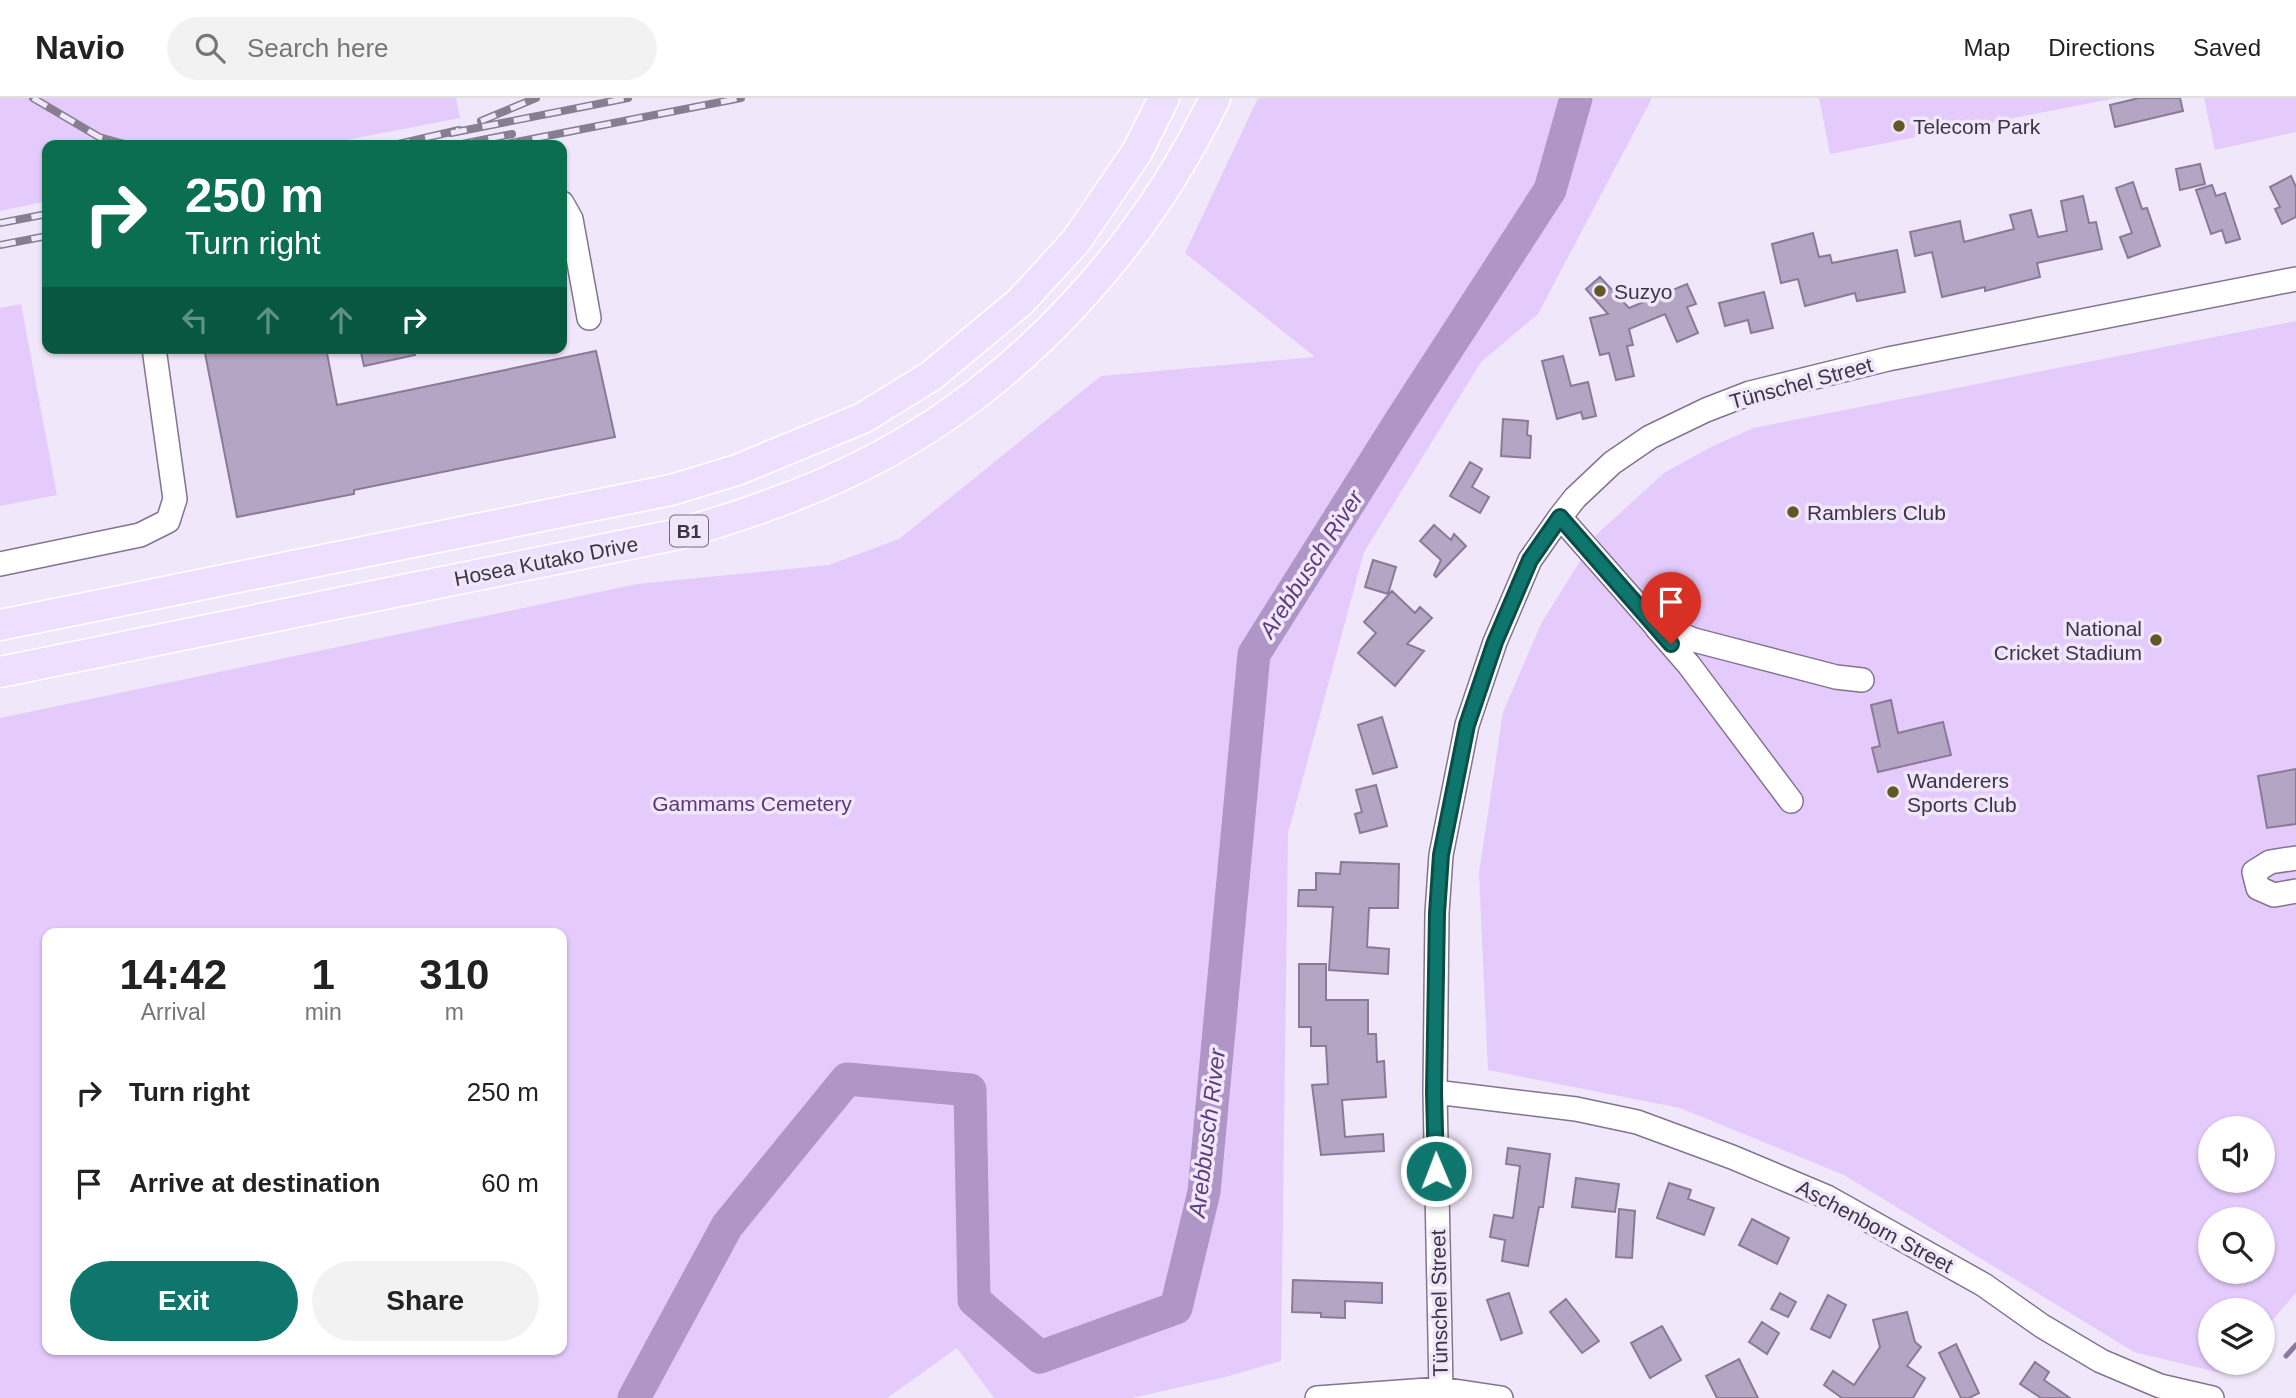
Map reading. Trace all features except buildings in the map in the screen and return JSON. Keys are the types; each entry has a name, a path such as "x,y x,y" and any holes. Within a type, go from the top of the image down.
{"main road":[{"name":"B1","path":"0,625 671,490 737,470 863,418 931,376 1020,302 1044,277 1089,224 1137,152 1164,98"},
{"name":"Hosea Kutako Drive","path":"0,672 679,534 824,484 872,461 916,435 962,403 1040,340 1119,254 1185,156 1215,98"}],"street":[{"path":"567,212 571,219 589,318"},
{"name":"Tünschel Street","path":"1441,1389 1434,1092 1437,913 1441,855 1462,748 1481,681 1530,560 1560,517 1575,498 1612,463 1650,437 1706,410 1750,393 1888,359 2296,279"},
{"path":"0,564 140,535 168,521 175,499 154,354"},
{"path":"1560,517 1689,665 1791,801"},
{"path":"1654,624 1694,640 1836,677 1862,680"},
{"path":"2296,858 2270,862 2254,872 2258,888 2274,895 2296,891"},
{"name":"Aschenborn Street","path":"1434,1092 1588,1111 1637,1122 1732,1157 1827,1197 1984,1285 2042,1326 2101,1361 2160,1386 2212,1398"},
{"path":"1317,1398 1441,1389 1501,1398"}],"green space":[{"path":"0,98 456,98 460,118 347,140 42,140 42,202 0,211"},
{"name":"Gammams Cemetery","path":"1258,98 1652,98 1538,314 1481,362 1364,552 1288,833 1281,1361 1132,1398 994,1398 957,1348 887,1398 0,1398 0,718 637,584 829,565 899,539 1101,376 1315,357 1185,253"},
{"name":"Telecom Park","path":"1819,98 2116,98 1830,154"},
{"path":"2204,98 2296,98 2296,132 2215,150"},
{"path":"21,304 57,495 0,506 0,308"},
{"name":"Wanderers Sports Club","path":"2296,321 2296,1293 2275,1317 2275,1298 2198,1298 2198,1367 2134,1352 1844,1175 1680,1108 1488,1070 1479,873 1503,712 1542,622 1597,534 1664,473 1753,428"}],"waterway":[{"name":"Arebbusch River","path":"634,1398 727,1226 847,1079 970,1090 974,1300 1040,1357 1176,1308 1204,1192 1254,654 1550,190 1576,98"},
{"path":"2286,1356 2296,1345"}],"railway":[{"path":"33,98 99,137 110,140"},
{"path":"481,121 536,98"},
{"path":"451,133 628,98"},
{"path":"527,140 741,98"},
{"path":"416,140 459,130"},
{"path":"482,140 512,134"},
{"path":"0,223 42,215"},
{"path":"0,245 42,237"}],"place":[{"name":"Telecom Park","path":"1899,126"},
{"name":"Suzyo","path":"1600,291"},
{"name":"Ramblers Club","path":"1793,512"},
{"name":"National Cricket Stadium","path":"2156,640"},
{"name":"Wanderers Sports Club","path":"1893,792"}],"route":[{"path":"1436,1171 1434,1092 1437,913 1441,855 1467,725 1481,681 1530,560 1560,517 1671,644"}]}
